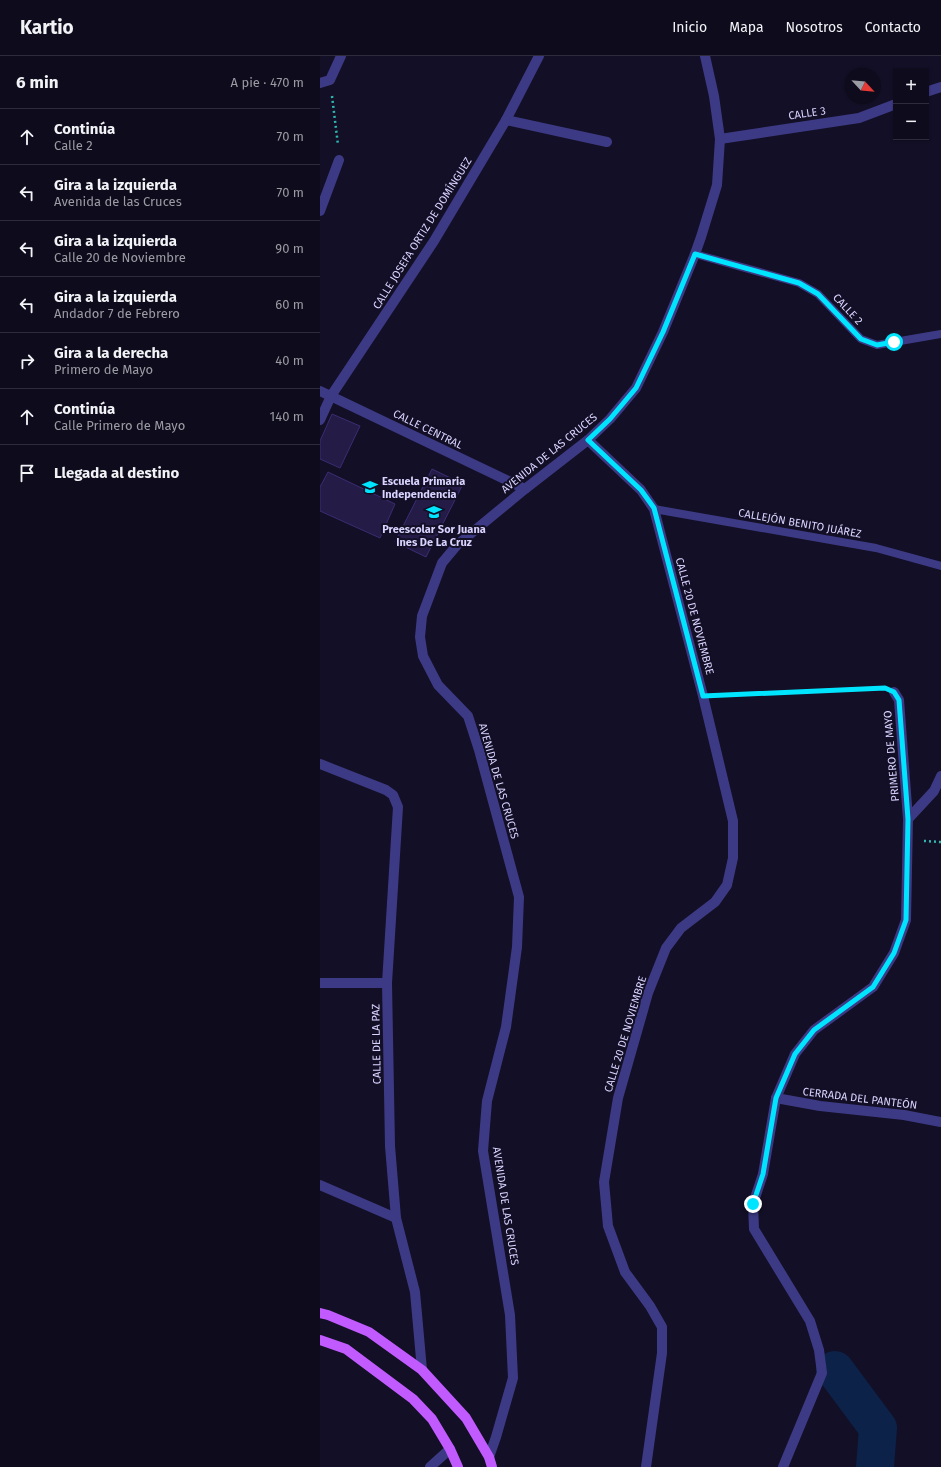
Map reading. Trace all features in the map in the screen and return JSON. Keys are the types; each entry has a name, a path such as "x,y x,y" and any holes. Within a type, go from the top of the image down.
{"main road":[{"path":"320,1313 369,1332 422,1370 466,1418 491,1462"},
{"path":"320,1340 346,1349 413,1399 432,1419 450,1449 458,1467"}],"street":[{"path":"320,83 330,80 341,56"},
{"name":"CALLE JOSEFA ORTIZ DE DOMÍNGUEZ","path":"320,420 332,396 434,240 506,120 539,56"},
{"name":"AVENIDA DE LAS CRUCES","path":"491,1462 496,1437 513,1378 510,1315 483,1151 487,1101 506,1027 516,955 519,897 479,750 468,716 438,686 423,656 420,637 422,616 442,563 456,544 524,488 588,440 610,419 636,388 663,332 702,237 716,185 720,138 714,96 704,56"},
{"path":"929,91 941,87"},
{"name":"CALLE 3","path":"720,138 859,118 893,105"},
{"path":"506,120 607,142"},
{"path":"320,211 339,160"},
{"name":"CALLE CENTRAL","path":"320,392 332,396 524,488"},
{"name":"CALLE 20 DE NOVIEMBRE","path":"588,440 641,490 654,508 703,696 733,821 733,858 727,885 715,902 680,928 663,954 648,993 618,1098 604,1182 608,1226 625,1272 650,1306 662,1326 662,1353 646,1467"},
{"name":"PRIMERO DE MAYO","path":"783,1467 822,1373 819,1350 810,1321 754,1229 753,1204 763,1174 776,1098 795,1054 814,1030 873,987 894,953 906,920 908,819 899,700 894,692"},
{"name":"CALLE DE LA PAZ","path":"320,764 386,790 392,795 398,807 387,983 390,1146 396,1218 415,1292 422,1370"},
{"path":"908,819 934,791 941,776"},
{"path":"320,983 387,983"},
{"name":"CERRADA DEL PANTEÓN","path":"776,1098 820,1106 904,1115 941,1122"},
{"path":"320,1185 396,1218"},
{"path":"430,1467 450,1449"}],"lane":[{"name":"CALLE 2","path":"695,254 799,283 818,294 861,339 877,345 941,334"},
{"name":"CALLEJÓN BENITO JUÁREZ","path":"654,508 876,548 941,566"}],"path":[{"path":"330,80 339,160"},
{"path":"703,696 885,688 894,692"}],"building":[{"path":"332,414 360,426 340,468 320,459 320,441"},
{"name":"Preescolar Sor Juana Ines De La Cruz","path":"432,469 463,484 426,557 395,542"},
{"path":"328,472 395,504 380,538 320,511 320,487"}],"waterway":[{"path":"835,1370 878,1428 875,1467"}],"place":[{"name":"Escuela Primaria Independencia","path":"370,487"},
{"name":"Preescolar Sor Juana Ines De La Cruz","path":"434,512"}],"route":[{"path":"753,1204 763,1174 776,1098 795,1054 814,1030 873,987 894,953 906,920 908,819 899,700 894,692 885,688 703,696 654,508 641,490 588,440 610,419 636,388 663,332 695,254 799,283 818,294 861,339 877,345 894,342"}]}
